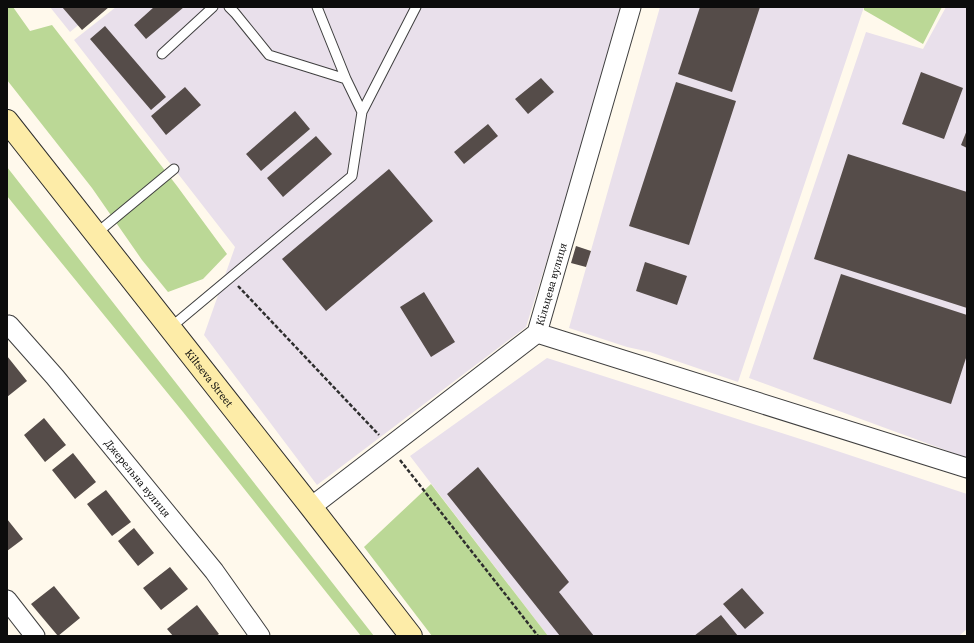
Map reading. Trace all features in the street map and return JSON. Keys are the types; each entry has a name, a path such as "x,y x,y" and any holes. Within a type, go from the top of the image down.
{"main road":[{"name":"Kiltseva Street","path":"7,121 312,507 411,636"}],"street":[{"name":"Кільцева вулиця","path":"312,507 537,332 631,7"},
{"name":"Джерельна вулиця","path":"9,325 55,376 214,571 260,636"},
{"path":"537,332 967,468"},
{"path":"7,600 35,636"}],"lane":[{"path":"162,54 213,7"},
{"path":"229,7 269,55 346,79"},
{"path":"317,7 346,79 362,112"},
{"path":"170,328 352,176 362,112 416,7"},
{"path":"97,235 104,227 174,169"}],"path":[{"path":"230,277 337,392 390,446 538,636"}],"shaded area":[{"path":"50,7 100,7 70,32"},
{"path":"116,7 626,7 526,327 317,485 204,335 235,247 74,40"},
{"path":"660,7 864,7 738,382 650,352 627,347 569,328"},
{"path":"946,7 967,7 967,458 749,378 866,32 923,49"},
{"path":"547,358 967,494 967,629 959,636 548,636 410,456"}],"green space":[{"path":"7,7 13,7 30,31 52,25 177,186 227,254 203,279 168,292 142,260 92,188 7,80"},
{"path":"864,7 942,7 923,44 864,10"},
{"path":"7,167 374,636 361,636 183,412 7,196"},
{"path":"431,484 548,636 432,636 364,547"}],"building":[{"path":"62,7 109,7 82,30"},
{"path":"154,7 184,7 146,39 134,25"},
{"path":"700,7 760,7 732,92 678,74"},
{"path":"105,26 166,97 151,110 90,39"},
{"path":"921,72 963,88 944,139 902,124"},
{"path":"541,78 554,92 528,114 515,99"},
{"path":"676,82 736,101 689,245 629,226"},
{"path":"185,87 201,105 166,135 151,116"},
{"path":"295,111 310,129 261,171 246,154"},
{"path":"488,124 498,136 464,164 454,152"},
{"path":"967,130 967,148 961,145"},
{"path":"316,136 332,154 283,197 267,178"},
{"path":"848,154 967,192 967,308 814,259"},
{"path":"389,169 433,221 326,311 282,259"},
{"path":"576,246 591,251 586,267 571,263"},
{"path":"645,262 687,276 677,305 636,291"},
{"path":"841,274 967,315 967,355 951,404 813,359"},
{"path":"424,292 455,342 431,357 400,307"},
{"path":"7,356 27,381 7,397"},
{"path":"44,418 66,445 45,462 24,435"},
{"path":"73,453 96,482 75,499 52,470"},
{"path":"478,467 569,582 559,592 594,636 560,636 447,494"},
{"path":"106,490 131,522 112,536 87,504"},
{"path":"7,519 23,539 7,551"},
{"path":"134,528 154,553 138,566 118,541"},
{"path":"170,567 188,589 161,610 143,588"},
{"path":"54,586 80,618 58,636 31,604"},
{"path":"742,588 764,613 745,629 723,604"},
{"path":"197,605 219,634 216,636 173,636 167,629"},
{"path":"721,615 738,636 694,636"}]}
